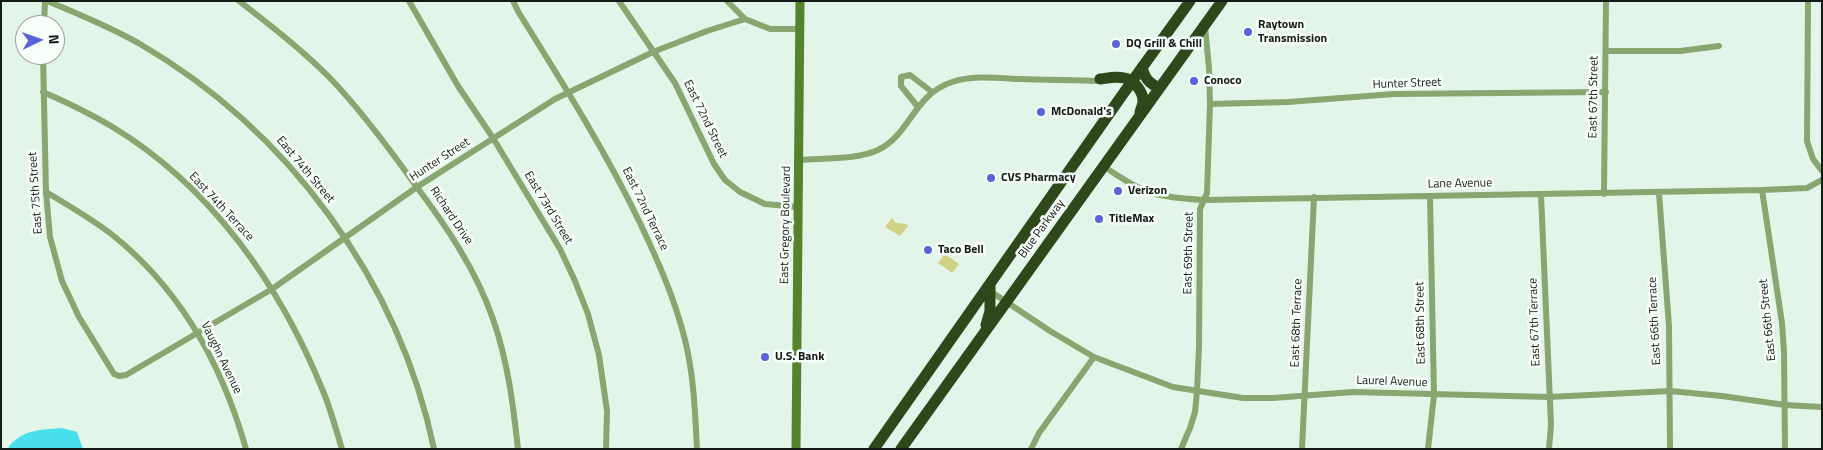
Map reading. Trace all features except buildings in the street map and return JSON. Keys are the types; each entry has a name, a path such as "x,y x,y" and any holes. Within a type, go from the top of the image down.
{"highway":[{"name":"Blue Parkway","path":"874,449 989,289 1132,81 1190,1"},
{"name":"Blue Parkway","path":"901,449 1222,1"},
{"path":"1142,67 1144,76 1149,83 1159,88"},
{"path":"1100,80 1118,77 1132,81 1143,100 1138,119"},
{"path":"1100,80 1114,84 1123,94"},
{"path":"982,336 990,311 989,289"}],"main road":[{"name":"East Gregory Boulevard","path":"796,449 800,1"}],"street":[{"path":"45,15 46,1"},
{"name":"East 74th Street","path":"46,1 93,20 140,44 184,72 218,98 258,133 287,163 345,239 379,296 405,352 428,420 434,449"},
{"name":"Richard Drive","path":"239,1 279,31 329,77 373,128 417,187 463,254 480,286 504,352 511,386 518,449"},
{"name":"East 73rd Street","path":"409,1 458,86 493,138 560,249 575,281 588,314 599,355 606,397 606,449"},
{"name":"East 72nd Terrace","path":"513,1 600,145 654,253 675,303 686,340 694,386 697,449"},
{"name":"East 72nd Street","path":"620,1 675,82 714,164 725,180 740,192 765,204 798,207"},
{"path":"727,1 745,19 770,29 799,29"},
{"name":"East 67th Street","path":"1604,194 1606,1"},
{"path":"1808,1 1807,141 1813,159 1822,171"},
{"name":"Hunter Street","path":"114,374 119,376 126,375 272,289 417,187 568,92 653,52 707,31 745,19"},
{"name":"East 69th Street","path":"1181,449 1195,412 1197,390 1200,209 1207,193 1210,104 1209,68 1204,26"},
{"path":"1606,51 1680,51 1719,46"},
{"name":"East 75th Street","path":"43,65 46,192 50,237 62,280 79,317 114,374"},
{"path":"918,107 901,86 901,77 910,75 932,92"},
{"path":"799,160 858,156 880,149 896,136 925,97 951,82 975,78 1100,80"},
{"name":"East 74th Terrace","path":"43,92 75,106 112,127 147,151 205,202 228,227 272,289 300,338 324,392 342,449"},
{"name":"Hunter Street","path":"1210,104 1288,102 1394,94 1606,92"},
{"name":"Lane Avenue","path":"1103,166 1151,193 1204,200 1762,190 1807,188 1822,180"},
{"name":"East 66th Street","path":"1762,190 1782,323 1785,449"},
{"name":"Vaughn Avenue","path":"46,192 89,218 131,251 168,290 199,333 222,381 246,449"},
{"name":"East 66th Terrace","path":"1659,193 1669,326 1670,449"},
{"name":"East 67th Terrace","path":"1541,194 1551,425 1549,449"},
{"name":"East 68th Street","path":"1428,449 1434,395 1430,196"},
{"name":"East 68th Terrace","path":"1302,449 1314,197"},
{"name":"Laurel Avenue","path":"989,289 1050,332 1094,357 1157,382 1243,398 1353,392 1549,397 1670,391 1784,405 1822,407"},
{"path":"1031,449 1039,433 1094,357"}],"shaded area":[{"path":"892,218 896,223 908,226 900,236 885,227"},
{"path":"945,254 959,264 952,273 938,263"}],"water":[{"path":"62,428 77,432 83,449 9,449 9,446 15,440 27,433"}],"place":[{"name":"Raytown Transmission","path":"1248,32"},
{"name":"DQ Grill & Chill","path":"1116,44"},
{"name":"Conoco","path":"1194,81"},
{"name":"McDonald's","path":"1041,112"},
{"name":"CVS Pharmacy","path":"991,178"},
{"name":"Verizon","path":"1118,191"},
{"name":"TitleMax","path":"1099,219"},
{"name":"Taco Bell","path":"928,250"},
{"name":"U.S. Bank","path":"765,357"}]}
